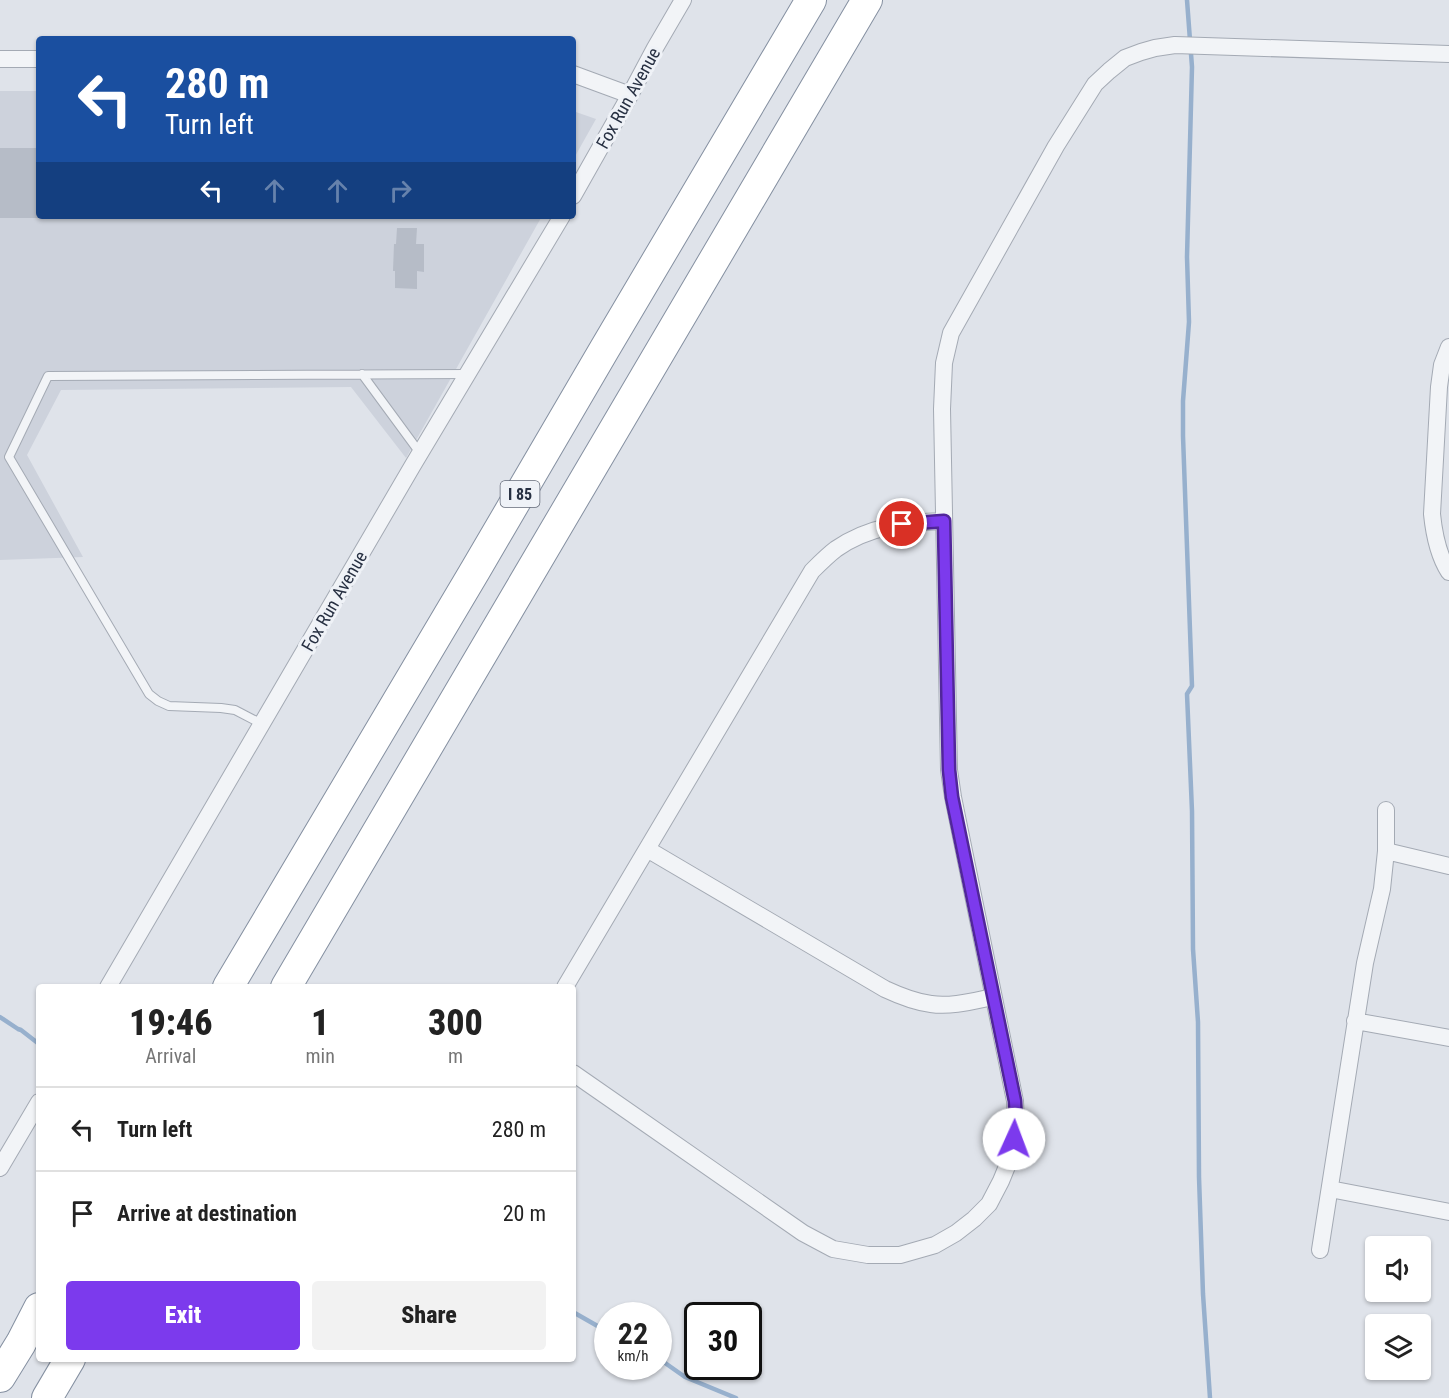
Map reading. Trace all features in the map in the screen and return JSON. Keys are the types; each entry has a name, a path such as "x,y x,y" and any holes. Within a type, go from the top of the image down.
{"highway":[{"name":"I 85","path":"230,984 811,0"},
{"name":"I 85","path":"288,984 867,0"},
{"path":"0,1377 36,1314"}],"street":[{"name":"Fox Run Avenue","path":"576,191 683,0"},
{"path":"576,1075 803,1233 833,1250 868,1255 900,1255 935,1245 957,1233 989,1204 1012,1154 1016,1124 1015,1101 952,797 949,770 942,410 944,363 951,333 1056,146 1095,84 1125,58 1155,48 1176,45 1449,54"},
{"path":"0,59 36,59"},
{"path":"576,75 630,95"},
{"name":"Fox Run Avenue","path":"110,984 560,219"},
{"path":"1449,347 1442,365 1439,387 1432,514 1434,534 1449,572"},
{"path":"567,984 812,571 835,549 860,535 888,526 944,521"},
{"path":"1320,1250 1365,963 1382,889 1386,851 1386,810"},
{"path":"647,849 885,989 909,999 933,1004 950,1004 993,997"},
{"path":"1386,851 1449,866"},
{"path":"1356,1021 1449,1038"},
{"path":"0,1168 36,1107"},
{"path":"1330,1189 1449,1212"}],"lane":[{"path":"362,374 421,453"},
{"path":"262,724 235,710 169,706 149,694 9,457 48,376 468,374"}],"shaded area":[{"path":"0,91 36,91 36,219 540,219 406,458 351,387 61,390 27,455 83,557 0,560"},
{"path":"576,112 596,119 576,155"}],"building":[{"path":"0,148 36,148 36,218 0,218"},
{"path":"397,228 417,228 416,244 424,244 424,272 417,271 417,289 395,288 395,271 393,271"}],"waterway":[{"path":"1187,0 1192,67 1187,257 1189,322 1183,401 1192,686 1187,694 1192,811 1193,949 1198,1022 1199,1177 1203,1294 1210,1398"},
{"path":"0,1017 36,1042"},
{"path":"576,1314 594,1324"},
{"path":"672,1368 685,1377 736,1398"}],"route":[{"path":"902,524 944,521 949,770 952,797 1015,1101 1014,1139"}]}
